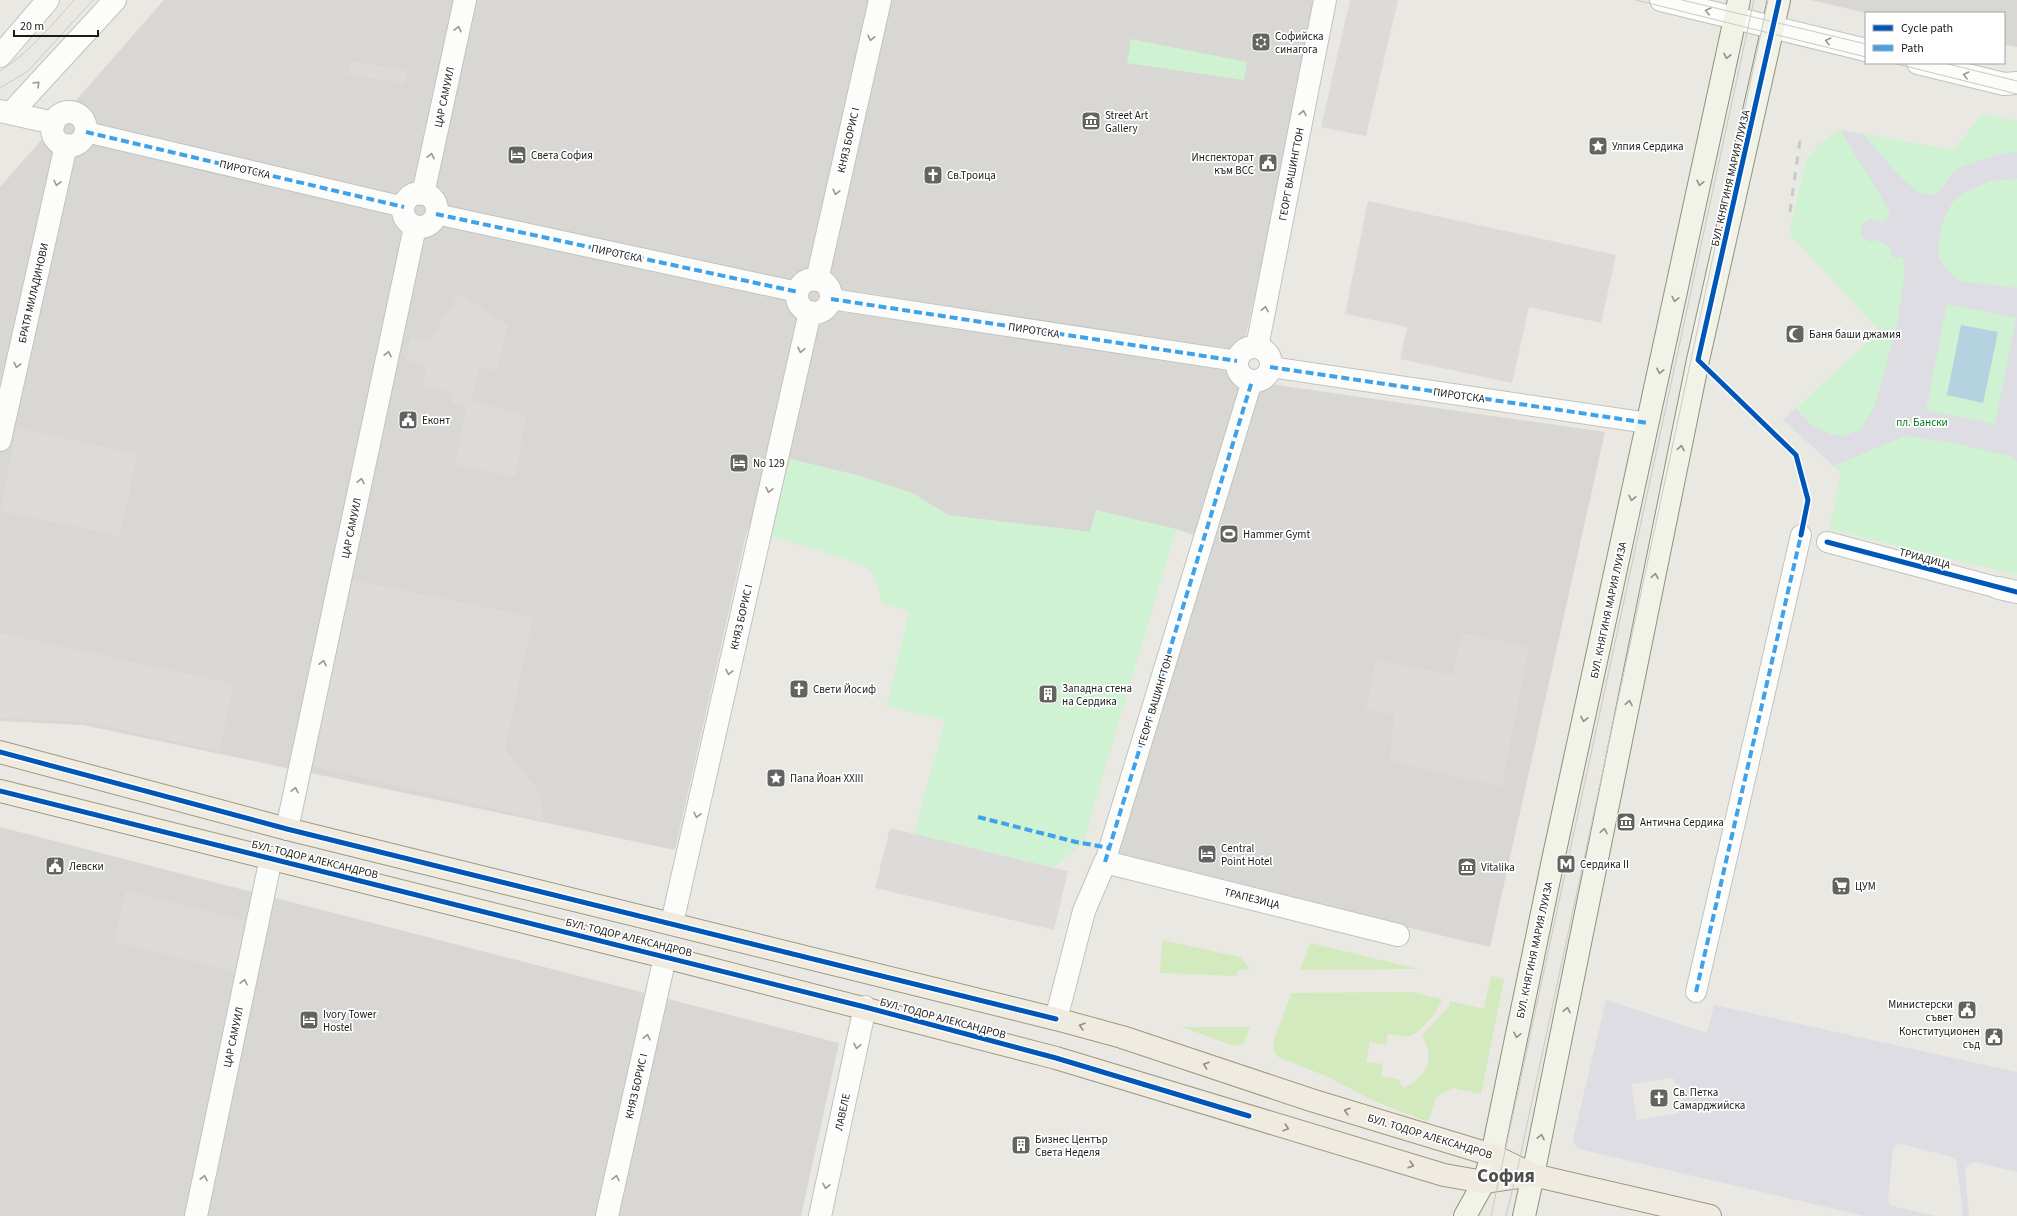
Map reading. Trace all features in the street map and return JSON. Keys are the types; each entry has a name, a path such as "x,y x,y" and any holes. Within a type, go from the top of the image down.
{"main road":[{"name":"БУЛ. КНЯГИНЯ МАРИЯ ЛУИЗА","path":"1524,1216 1698,360 1779,0"},
{"name":"БУЛ. КНЯГИНЯ МАРИЯ ЛУИЗА","path":"1465,1216 1484,1182 1492,1155 1553,860 1737,9"},
{"name":"БУЛ. ТОДОР АЛЕКСАНДРОВ","path":"0,752 287,829 672,923 1056,1019 1122,1037 1304,1098 1492,1155 1533,1175"},
{"name":"БУЛ. ТОДОР АЛЕКСАНДРОВ","path":"0,791 865,1007 1132,1080 1444,1175 1484,1182 1533,1175"},
{"path":"1533,1175 1710,1216"}],"street":[{"path":"0,56 48,0"},
{"path":"6,112 115,0"},
{"name":"ЦАР САМУИЛ","path":"422,194 465,0"},
{"name":"КНЯЗ БОРИС I","path":"817,280 880,0"},
{"name":"ГЕОРГ ВАШИНГТОН","path":"1257,347 1325,0"},
{"path":"1661,0 1737,9 1773,28 1865,50"},
{"path":"1922,64 2004,84 2017,83"},
{"path":"6,112 54,123"},
{"path":"71,112 82,119 86,132 79,143 66,145 55,139 52,131 54,123 62,114 71,112"},
{"name":"ПИРОТСКА","path":"86,132 404,207"},
{"name":"БРАТЯ МИЛАДИНОВИ","path":"0,440 66,145"},
{"path":"422,194 434,201 436,214 435,218 429,225 415,227 404,217 404,207 408,198 412,195 422,194"},
{"name":"ПИРОТСКА","path":"436,214 798,292"},
{"name":"ЦАР САМУИЛ","path":"287,829 415,227"},
{"path":"817,280 822,281 829,288 831,299 825,309 815,313 801,307 797,297 800,288 807,281 817,280"},
{"name":"ПИРОТСКА","path":"831,299 1237,362"},
{"name":"КНЯЗ БОРИС I","path":"672,923 810,312"},
{"path":"1257,347 1269,357 1270,367 1269,372 1262,379 1252,381 1240,374 1237,362 1244,350 1257,347"},
{"name":"ПИРОТСКА","path":"1270,367 1648,423"},
{"name":"ГЕОРГ ВАШИНГТОН","path":"1056,1019 1084,911 1105,862 1252,381"},
{"path":"1696,992 1801,535"},
{"name":"ТРИАДИЦА","path":"1827,542 2008,590"},
{"name":"ЦАР САМУИЛ","path":"196,1216 271,858"},
{"name":"ТРАПЕЗИЦА","path":"1105,862 1398,935"},
{"name":"КНЯЗ БОРИС I","path":"607,1216 665,957"},
{"name":"ЛАВЕЛЕ","path":"820,1216 865,1007"}],"shaded area":[{"path":"164,0 1321,0 1236,379 1605,432 1490,947 1115,858 1211,541 1176,529 1096,511 1090,532 948,515 912,493 860,476 790,459 771,536 747,530 675,850 83,725 0,721 0,187"},
{"path":"1350,0 1398,0 1366,136 1321,127"},
{"path":"1811,0 2017,0 2017,47 2005,45 2005,12 1865,13"},
{"path":"350,61 407,71 405,84 348,74"},
{"path":"1840,130 1863,134 1902,179 1918,192 1933,195 1938,193 1952,174 1961,167 1996,155 2017,152 2017,179 1990,181 1961,194 1953,202 1947,212 1941,229 1938,245 1939,257 1945,268 1960,281 2017,288 2017,463 2013,457 1949,442 1905,436 1834,466 1783,420 1795,408 1812,425 1830,434 1843,436 1860,430 1875,405 1896,329 1905,274 1904,260 1899,256 1896,259 1889,253 1893,249 1878,240 1870,242 1862,237 1861,230 1863,224 1870,219 1877,220 1881,223 1884,222 1889,217 1889,210","holes":["1947,304 2016,318 1995,424 1926,410"]},
{"path":"1368,201 1616,255 1601,323 1529,307 1512,383 1400,359 1407,327 1345,314"},
{"path":"459,294 508,325 497,370 479,368 472,400 526,416 515,477 455,464 467,406 451,402 453,393 422,385 427,367 407,360 410,338 431,339"},
{"path":"17,428 137,454 120,536 0,511"},
{"path":"351,580 533,617 505,749 539,792 544,821 312,765"},
{"path":"0,633 234,684 219,751 86,722 0,718"},
{"path":"1462,633 1529,647 1502,787 1390,761 1394,715 1366,709 1376,660 1453,675"},
{"path":"0,827 839,1043 801,1216 0,1216"},
{"path":"890,828 1068,871 1054,930 875,888"},
{"path":"126,891 252,922 240,973 114,942"},
{"path":"1606,1000 1707,1033 1714,1005 2017,1072 2017,1172 1975,1162 1968,1165 1965,1169 1969,1216 1961,1216 1963,1211 1956,1160 1952,1157 1901,1144 1896,1145 1893,1149 1888,1202 1892,1206 1936,1216 1864,1216 1579,1149 1573,1143","holes":["1673,1078 1675,1084 1680,1086 1684,1095 1683,1101 1678,1107 1679,1113 1637,1120 1631,1084"]}],"green space":[{"path":"1131,39 1247,62 1244,80 1127,63"},
{"name":"пл. Бански","path":"1982,114 2017,121 2017,575 1829,529 1841,473 1783,420 1880,331 1789,233 1806,160 1820,143 1840,130 1954,150"},
{"path":"790,459 860,476 912,493 948,515 1090,532 1096,510 1176,529 1083,843 1054,867 914,834 945,720 887,706 909,611 882,604 876,579 872,572 866,568 840,557 771,536"},
{"path":"1162,940 1240,957 1250,969 1238,970 1236,976 1160,973"},
{"path":"1310,943 1418,969 1300,970"},
{"path":"1491,976 1504,979 1481,1094 1453,1088 1436,1097 1428,1122 1374,1101 1326,1076 1278,1057 1273,1049 1273,1043 1291,993 1411,992 1442,999 1434,1014 1424,1026 1414,1034 1405,1037 1388,1034 1386,1045 1370,1042 1366,1062 1383,1064 1381,1076 1398,1079 1403,1088 1418,1079 1426,1067 1428,1052 1422,1036 1449,1006 1450,1001 1484,1009"},
{"path":"1182,1027 1250,1027 1244,1044 1234,1046"}],"water":[{"path":"1961,325 1998,332 1983,403 1947,395"}],"tram line":[{"path":"0,71 31,47 74,0"},
{"path":"0,88 28,71 93,0"},
{"path":"1636,0 1865,57"},
{"path":"1682,0 1865,44"},
{"path":"1491,1216 1754,0"},
{"path":"1506,1216 1518,1167 1768,0"},
{"path":"1897,64 2017,94"},
{"path":"1948,64 2017,81"}],"railway":[{"path":"1790,212 1800,140"}],"marked path":[{"path":"86,132 404,207"},
{"path":"436,214 798,292"},
{"path":"831,299 1237,361"},
{"path":"1270,367 1648,423"},
{"path":"1105,862 1252,381"},
{"path":"1696,992 1801,535"},
{"path":"978,817 1076,842 1110,848"}],"cycle path":[{"path":"1779,0 1698,360 1796,455 1808,500 1801,535"},
{"path":"1827,542 2017,592"},
{"path":"0,752 287,829 1056,1019"},
{"path":"0,791 865,1007 1056,1058 1249,1116"}],"place":[{"name":"Софийска синагога","path":"1261,42"},
{"name":"Street Art Gallery","path":"1091,121"},
{"name":"Улпия Сердика","path":"1598,146"},
{"name":"Света София","path":"517,155"},
{"name":"Инспекторат към ВСС","path":"1268,163"},
{"name":"Св.Троица","path":"933,175"},
{"name":"Баня баши джамия","path":"1795,334"},
{"name":"Еконт","path":"408,420"},
{"name":"No 129","path":"739,463"},
{"name":"Hammer Gymt","path":"1229,534"},
{"name":"Свети Йосиф","path":"799,689"},
{"name":"Западна стена на Сердика","path":"1048,694"},
{"name":"Папа Йоан XXIII","path":"776,778"},
{"name":"Антична Сердика","path":"1626,822"},
{"name":"Central Point Hotel","path":"1207,854"},
{"name":"Сердика II","path":"1566,864"},
{"name":"Левски","path":"55,866"},
{"name":"Vitalika","path":"1467,867"},
{"name":"ЦУМ","path":"1841,886"},
{"name":"Министерски съвет","path":"1967,1010"},
{"name":"Ivory Tower Hostel","path":"309,1020"},
{"name":"Конституционен съд","path":"1994,1037"},
{"name":"Св. Петка Самарджийска","path":"1659,1098"},
{"name":"Бизнес Център Света Неделя","path":"1021,1145"}],"district":[{"name":"София","path":"1506,1175"}]}
